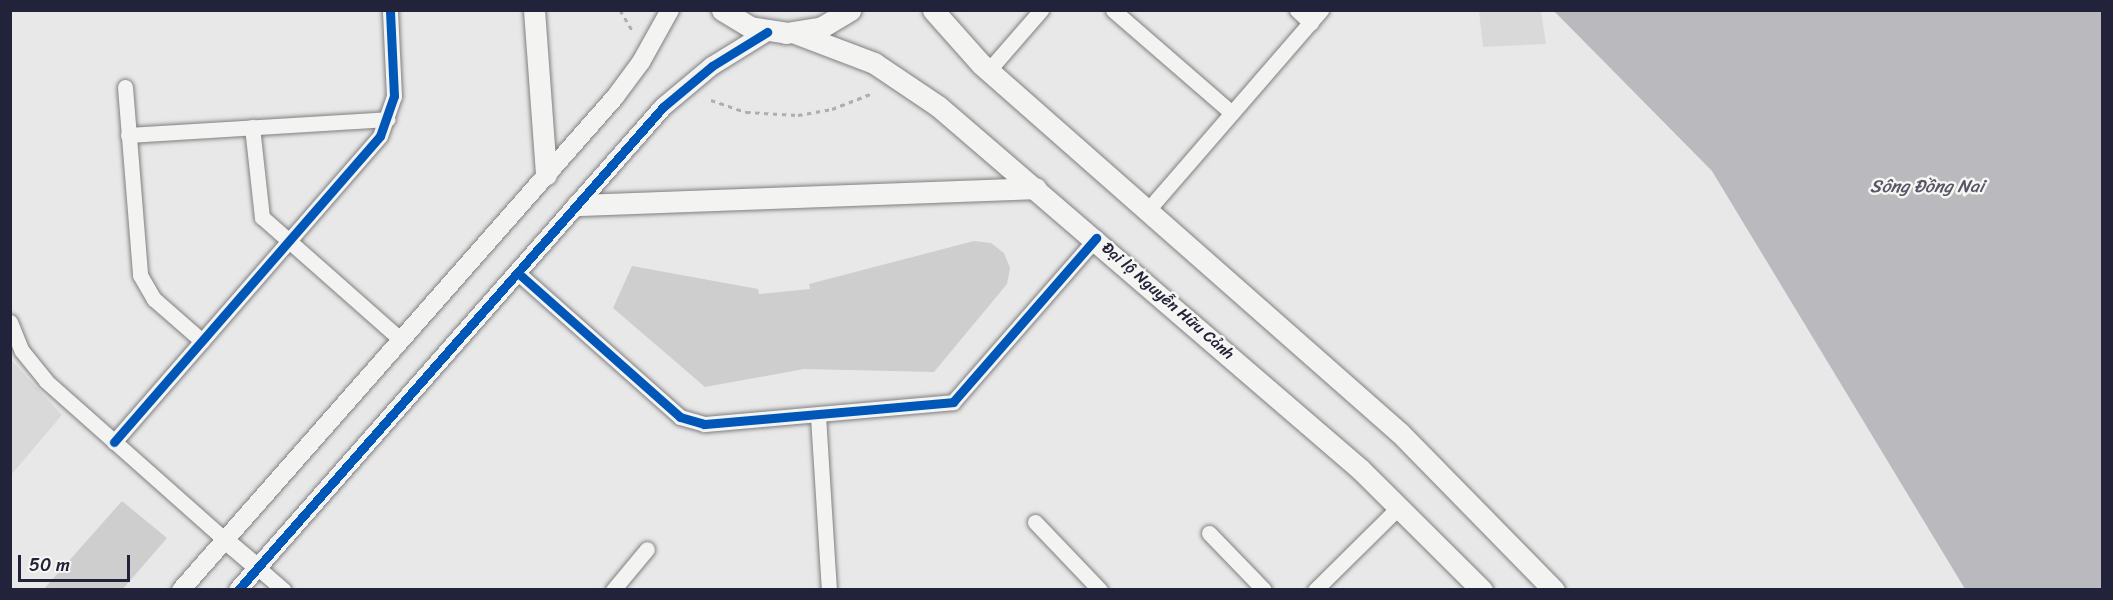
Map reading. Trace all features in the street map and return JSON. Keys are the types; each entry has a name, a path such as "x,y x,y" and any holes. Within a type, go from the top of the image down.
{"main road":[{"path":"534,10 546,176"},
{"path":"722,10 768,32 795,33 822,27 850,10"},
{"path":"933,10 988,71 1400,433 1554,590"},
{"name":"Đại lộ Nguyễn Hữu Cảnh","path":"795,33 852,52 899,77 1036,188 1096,238 1400,506 1482,590"},
{"path":"577,205 1036,188"}],"street":[{"path":"114,442 371,149 388,119 395,82 390,10"},
{"path":"181,590 628,81 670,10"},
{"path":"988,71 1041,10"},
{"path":"1113,10 1232,113"},
{"path":"1296,10 1311,23"},
{"path":"1148,211 1321,10"},
{"path":"238,590 663,107 712,66 768,32"},
{"path":"125,87 140,275 154,299 202,341"},
{"path":"128,135 388,119"},
{"path":"252,127 259,210 289,243 401,340"},
{"path":"518,273 685,420 704,424 818,416 953,402 1096,238"},
{"path":"10,322 33,368 283,590"},
{"path":"818,416 829,590"},
{"path":"1315,590 1400,506"},
{"path":"1035,522 1100,590"},
{"path":"1209,532 1264,590"},
{"path":"613,590 648,549"}],"path":[{"path":"620,10 632,30"},
{"path":"711,100 746,112 798,115 832,109 873,93"}],"shaded area":[{"path":"1479,11 1541,11 1546,44 1483,47"},
{"path":"11,360 62,415 10,475"}],"water":[{"name":"Sông Đồng Nai","path":"1554,11 2102,11 2102,589 1965,589 1712,171"}],"building":[{"path":"974,241 991,243 1004,253 1010,268 1007,284 934,372 804,369 705,387 613,308 632,266 758,289 759,294 810,289 809,284"},
{"path":"122,501 167,538 122,590 43,590"}],"cycle path":[{"path":"114,442 380,136 394,96 390,10"},
{"path":"238,590 663,107 712,66 767,32"},
{"path":"518,273 680,417 704,424 953,402 1096,238"}]}
